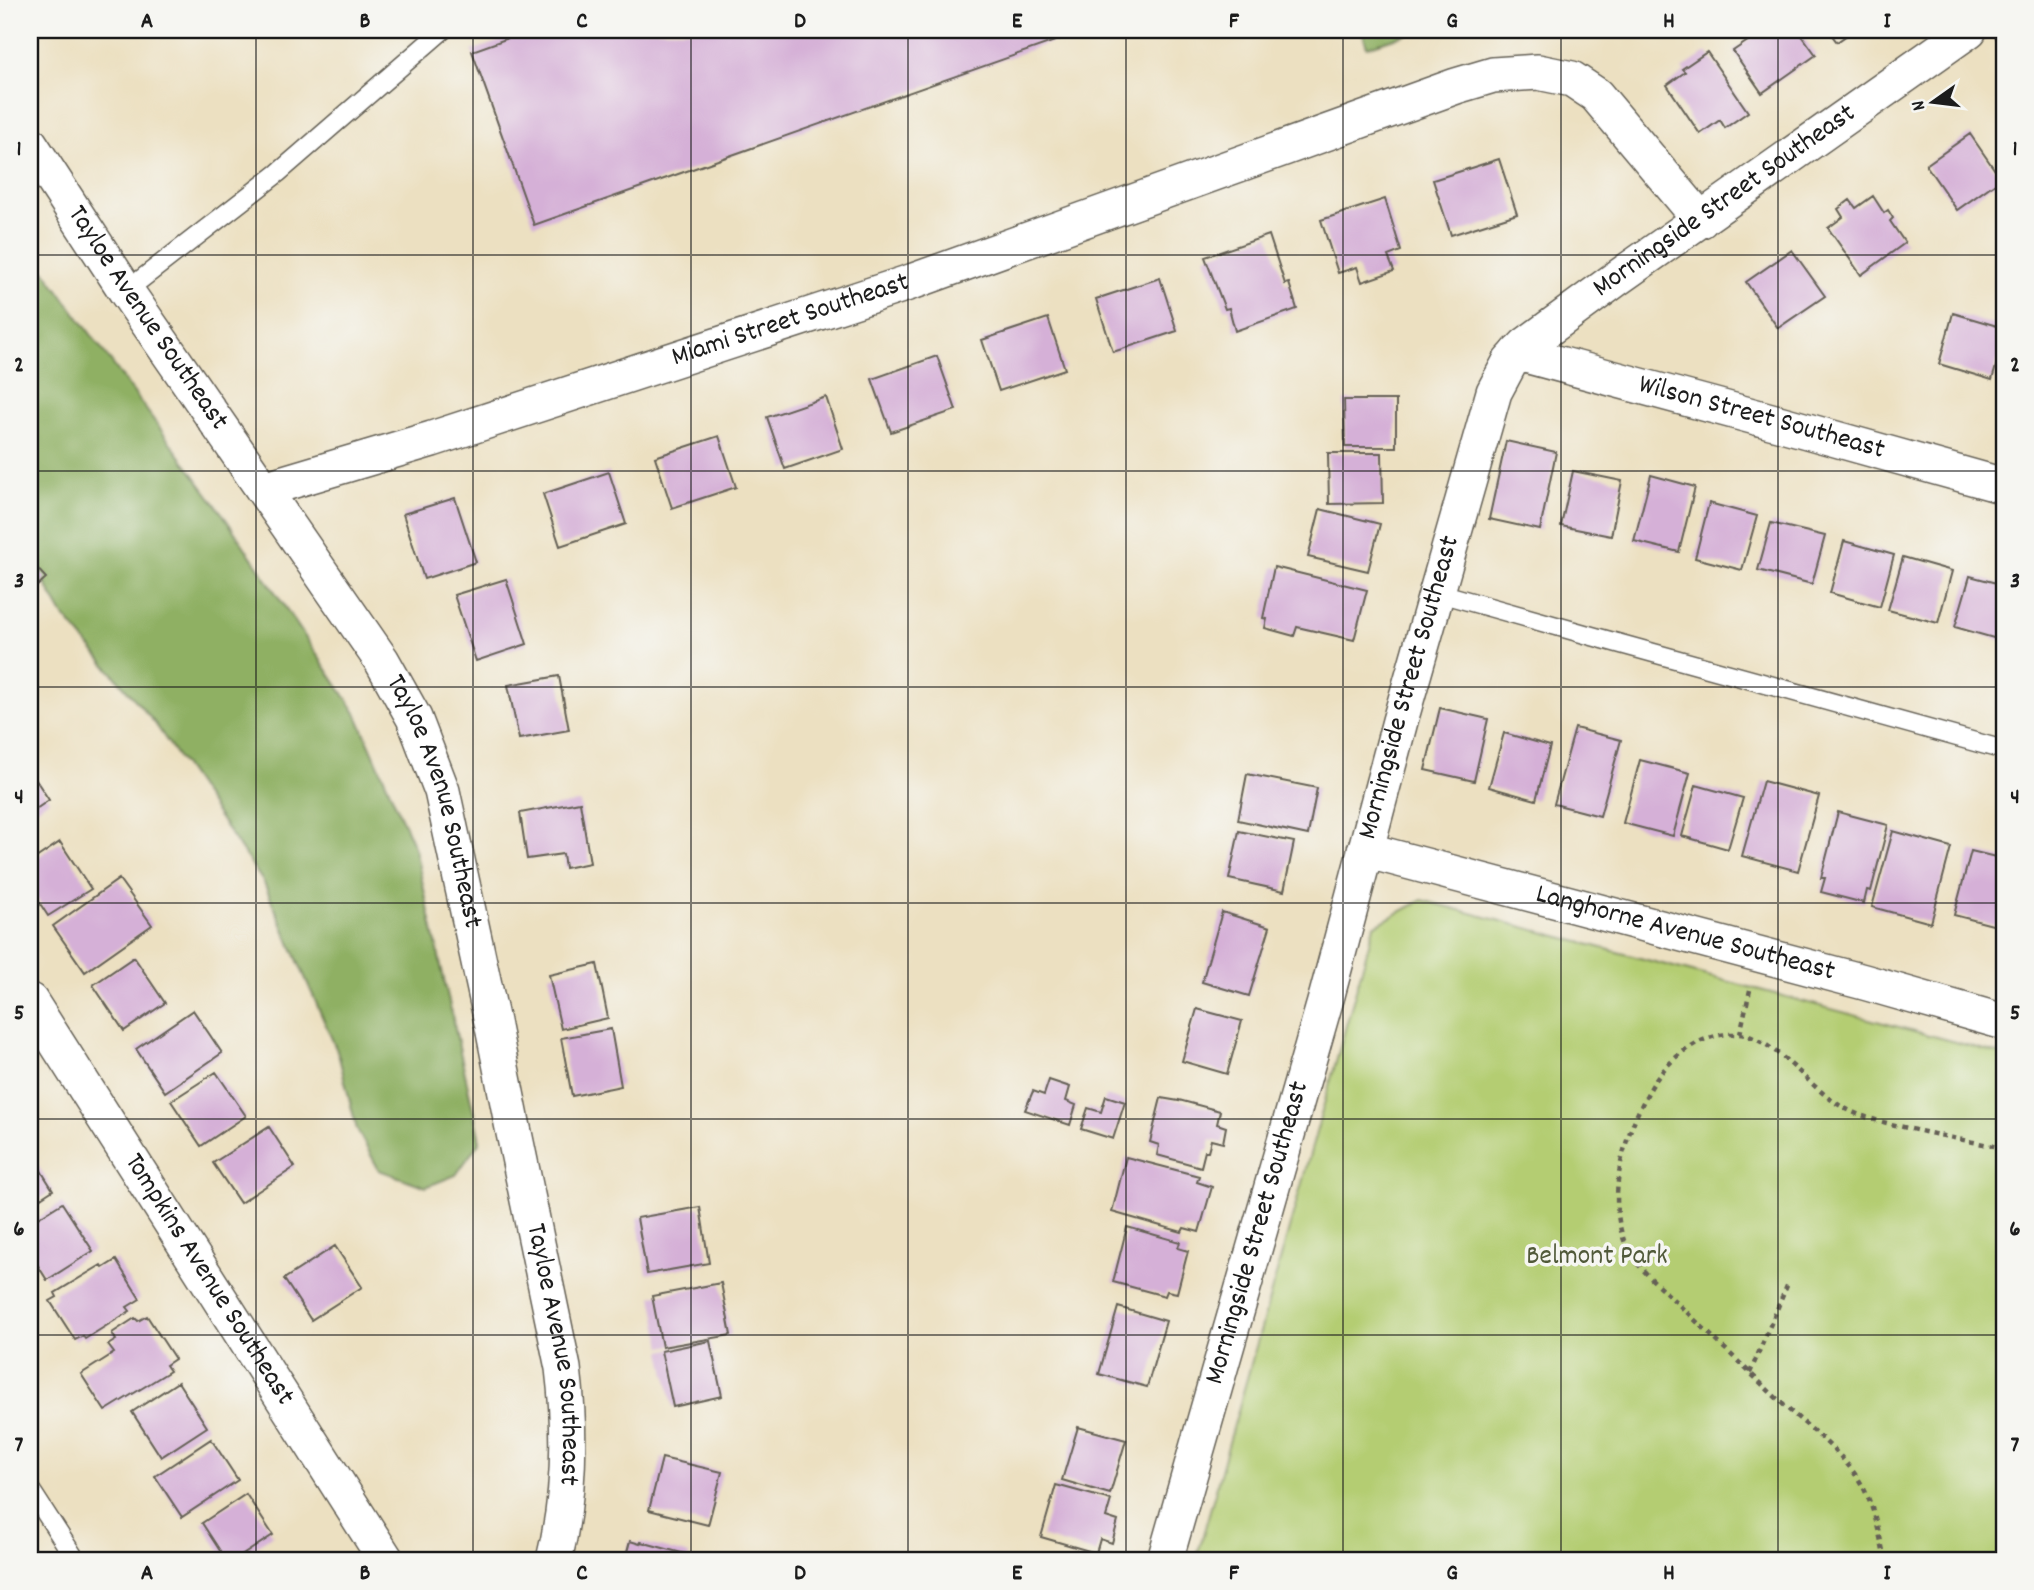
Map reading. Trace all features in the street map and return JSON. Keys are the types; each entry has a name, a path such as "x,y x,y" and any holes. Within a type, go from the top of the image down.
{"street":[{"name":"Morningside Street Southeast","path":"1165,1560 1327,995 1436,592 1494,392 1510,362 1526,345 1969,30"},
{"name":"Miami Street Southeast","path":"264,489 432,439 914,281 1493,75 1538,72 1572,79 1596,95 1701,220"},
{"name":"Tayloe Avenue Southeast","path":"30,144 126,291 382,661 414,718 442,791 563,1368 568,1408 569,1475 563,1527 554,1560"},
{"name":"Wilson Street Southeast","path":"1518,353 2004,486"},
{"name":"Langhorne Avenue Southeast","path":"1365,850 1760,954 2004,1022"},
{"name":"Tompkins Avenue Southeast","path":"30,1001 386,1560"}],"lane":[{"path":"126,291 278,173 443,30"},
{"path":"1436,592 2004,750"},
{"path":"30,1489 76,1560"}],"path":[{"path":"1740,1034 1760,954"},
{"path":"1885,1560 1871,1504 1846,1462 1750,1373 1633,1258 1625,1242 1619,1218 1616,1191 1621,1160 1642,1103 1657,1077 1676,1057 1698,1042 1719,1035 1740,1034 1776,1052 1826,1096 1854,1113 1931,1134 2004,1148"},
{"path":"1750,1373 1789,1281"}],"green space":[{"path":"1362,30 1419,30 1367,47"},
{"path":"30,251 224,516 356,713 415,849 480,1141 456,1175 426,1187 379,1170 357,1130 338,1053 264,883 154,722 63,615 30,557"},
{"name":"Belmont Park","path":"1422,900 2004,1055 2004,1560 1196,1560 1374,926"}],"building":[{"path":"531,30 1086,30 534,225 472,51"},
{"path":"1764,30 1798,30 1816,55 1762,93 1733,51"},
{"path":"1828,30 1854,30 1837,42"},
{"path":"1707,52 1748,112 1725,128 1720,120 1700,134 1667,85 1685,72 1682,69"},
{"path":"1970,134 2001,179 1957,210 1926,165"},
{"path":"1499,159 1517,214 1451,235 1433,180"},
{"path":"1873,196 1884,213 1888,210 1893,218 1890,221 1905,243 1861,275 1828,228 1843,217 1838,209 1850,200 1856,208"},
{"path":"1385,199 1401,251 1388,256 1394,271 1362,282 1357,267 1338,273 1321,220"},
{"path":"1269,235 1285,284 1289,283 1297,309 1235,331 1229,308 1225,309 1205,257"},
{"path":"1792,250 1825,296 1778,328 1746,282"},
{"path":"1160,278 1177,331 1113,352 1096,299"},
{"path":"1953,313 2004,328 2004,339 1992,380 1939,364"},
{"path":"1048,318 1065,369 999,391 982,340"},
{"path":"937,356 956,410 891,432 872,379"},
{"path":"826,397 843,449 785,469 767,417"},
{"path":"1344,400 1396,400 1396,447 1345,447"},
{"path":"719,436 736,487 672,508 655,457"},
{"path":"1506,441 1556,452 1540,530 1489,519"},
{"path":"1328,453 1382,453 1383,503 1329,504"},
{"path":"1573,471 1622,481 1611,536 1561,526"},
{"path":"609,472 626,524 560,546 543,494"},
{"path":"1651,475 1695,487 1679,552 1634,541"},
{"path":"455,498 476,562 424,579 403,514"},
{"path":"1709,503 1757,516 1742,570 1695,558"},
{"path":"1320,509 1380,524 1368,571 1308,557"},
{"path":"1771,523 1825,536 1812,584 1758,570"},
{"path":"1844,541 1894,555 1880,607 1830,593"},
{"path":"1903,557 1952,571 1938,623 1888,610"},
{"path":"34,565 46,578 36,587 30,580 30,569"},
{"path":"1274,567 1367,590 1354,640 1297,627 1294,636 1265,628 1267,619 1263,618"},
{"path":"1970,576 2004,585 2004,641 1955,627"},
{"path":"506,579 527,644 476,661 454,595"},
{"path":"559,676 569,730 519,739 508,685"},
{"path":"1440,708 1488,719 1474,781 1425,770"},
{"path":"1575,728 1621,740 1600,816 1554,804"},
{"path":"1504,733 1550,746 1536,800 1489,787"},
{"path":"1640,760 1690,773 1673,836 1623,823"},
{"path":"30,771 49,800 30,813"},
{"path":"1247,774 1317,788 1308,835 1238,820"},
{"path":"1763,781 1819,796 1798,871 1742,856"},
{"path":"1696,785 1743,798 1728,849 1682,836"},
{"path":"580,802 590,863 565,868 563,854 527,859 520,813"},
{"path":"1838,812 1888,825 1871,891 1867,890 1864,903 1821,892 1825,878 1821,878"},
{"path":"1239,831 1294,842 1284,891 1229,879"},
{"path":"1893,831 1951,847 1931,923 1872,907"},
{"path":"60,842 91,889 48,916 30,888 30,862"},
{"path":"1971,851 2004,859 2004,928 1954,915"},
{"path":"119,879 152,925 85,972 53,926"},
{"path":"1222,912 1270,927 1249,996 1202,982"},
{"path":"134,957 165,1003 124,1031 93,985"},
{"path":"597,964 608,1018 561,1029 549,975"},
{"path":"1197,1009 1242,1021 1227,1074 1182,1061"},
{"path":"193,1010 222,1053 165,1092 136,1049"},
{"path":"611,1029 621,1086 572,1096 561,1038"},
{"path":"216,1072 246,1116 201,1146 171,1101"},
{"path":"1049,1080 1070,1087 1066,1101 1076,1105 1070,1125 1025,1110 1033,1091 1044,1095"},
{"path":"1106,1096 1125,1102 1113,1139 1081,1129 1088,1108 1101,1112"},
{"path":"1161,1098 1220,1111 1217,1124 1226,1127 1223,1143 1211,1140 1201,1167 1157,1155 1159,1145 1150,1142"},
{"path":"269,1127 295,1167 240,1203 213,1163"},
{"path":"30,1153 53,1190 30,1205"},
{"path":"1126,1157 1199,1176 1197,1182 1212,1187 1199,1232 1184,1228 1182,1232 1112,1212"},
{"path":"62,1203 93,1251 47,1280 30,1253 30,1223"},
{"path":"700,1207 709,1263 647,1274 637,1218"},
{"path":"1127,1227 1180,1242 1178,1248 1188,1251 1177,1293 1167,1291 1165,1296 1113,1282"},
{"path":"335,1246 362,1287 311,1320 284,1279"},
{"path":"116,1260 140,1299 127,1307 130,1311 85,1339 83,1336 75,1340 50,1301 57,1297 55,1293 101,1265 103,1268"},
{"path":"721,1283 731,1335 662,1347 652,1296"},
{"path":"1118,1307 1166,1321 1147,1387 1099,1374"},
{"path":"147,1316 175,1359 166,1365 170,1371 105,1411 81,1374 114,1353 108,1345 116,1340 112,1333 135,1318 138,1321"},
{"path":"710,1341 722,1396 673,1407 661,1351"},
{"path":"178,1382 207,1427 161,1457 132,1412"},
{"path":"1078,1427 1126,1440 1110,1494 1062,1480"},
{"path":"211,1439 238,1480 182,1517 155,1476"},
{"path":"662,1458 722,1472 708,1525 649,1510"},
{"path":"1056,1485 1111,1500 1106,1517 1118,1521 1112,1543 1100,1539 1096,1553 1041,1537"},
{"path":"246,1494 273,1535 235,1560 226,1560 202,1523"},
{"path":"630,1541 689,1555 688,1560 625,1560"}]}
